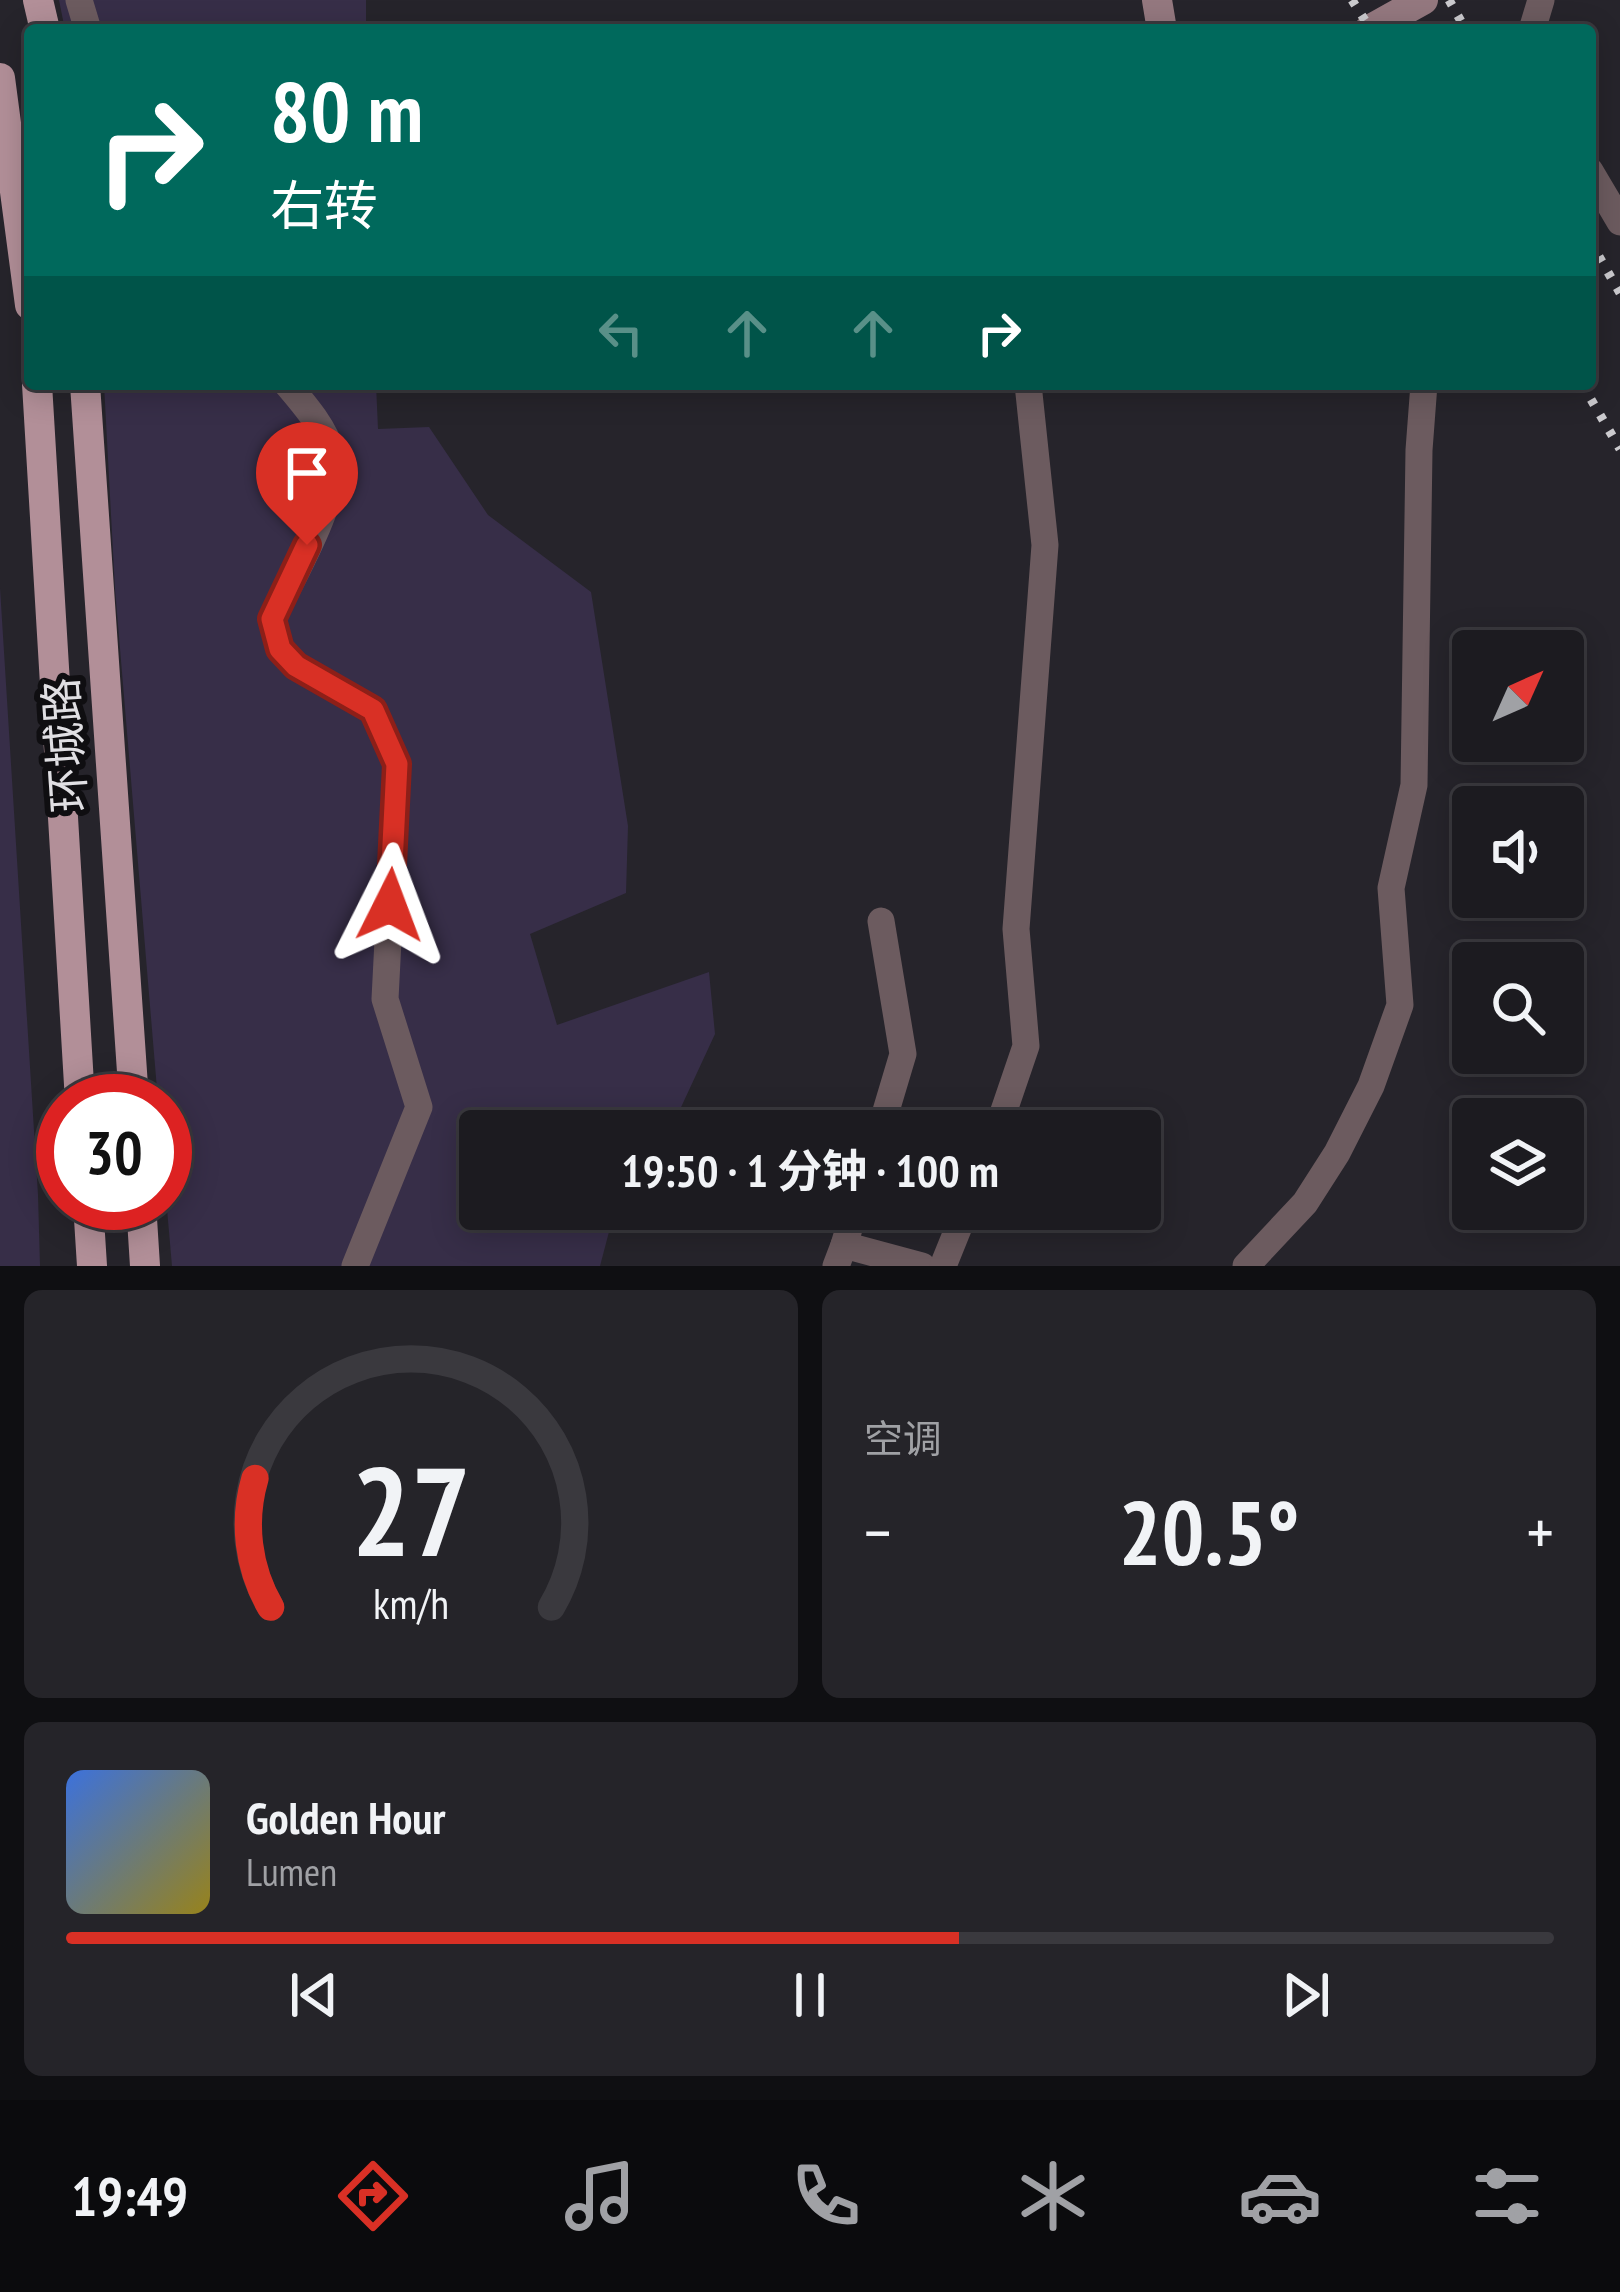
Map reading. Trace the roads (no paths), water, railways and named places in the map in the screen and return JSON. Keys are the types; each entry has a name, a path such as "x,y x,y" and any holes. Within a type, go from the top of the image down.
{"main road":[{"path":"0,78 24,260"},
{"name":"环城路","path":"37,390 78,1074"},
{"name":"环城路","path":"86,390 132,1074"},
{"path":"90,1230 92,1266"},
{"path":"143,1230 146,1266"}],"street":[{"path":"1381,24 1423,0"},
{"path":"1596,181 1620,222"},
{"path":"291,390 324,434 333,466 318,521 272,619 280,649 296,666 373,710 397,764 385,999 419,1107 355,1266"},
{"path":"1004,1110 1026,1046 1016,929 1045,545 1029,390"},
{"path":"1246,1266 1305,1203 1337,1153 1380,1065 1400,1005 1390,888 1414,785 1424,390"},
{"path":"880,921 904,1054 887,1110"},
{"path":"943,1266 958,1230"},
{"path":"840,1255 922,1266"}],"railway":[{"path":"1352,0 1367,24"},
{"path":"1449,0 1463,24"},
{"path":"1596,251 1620,293"},
{"path":"1586,390 1620,449"}]}
